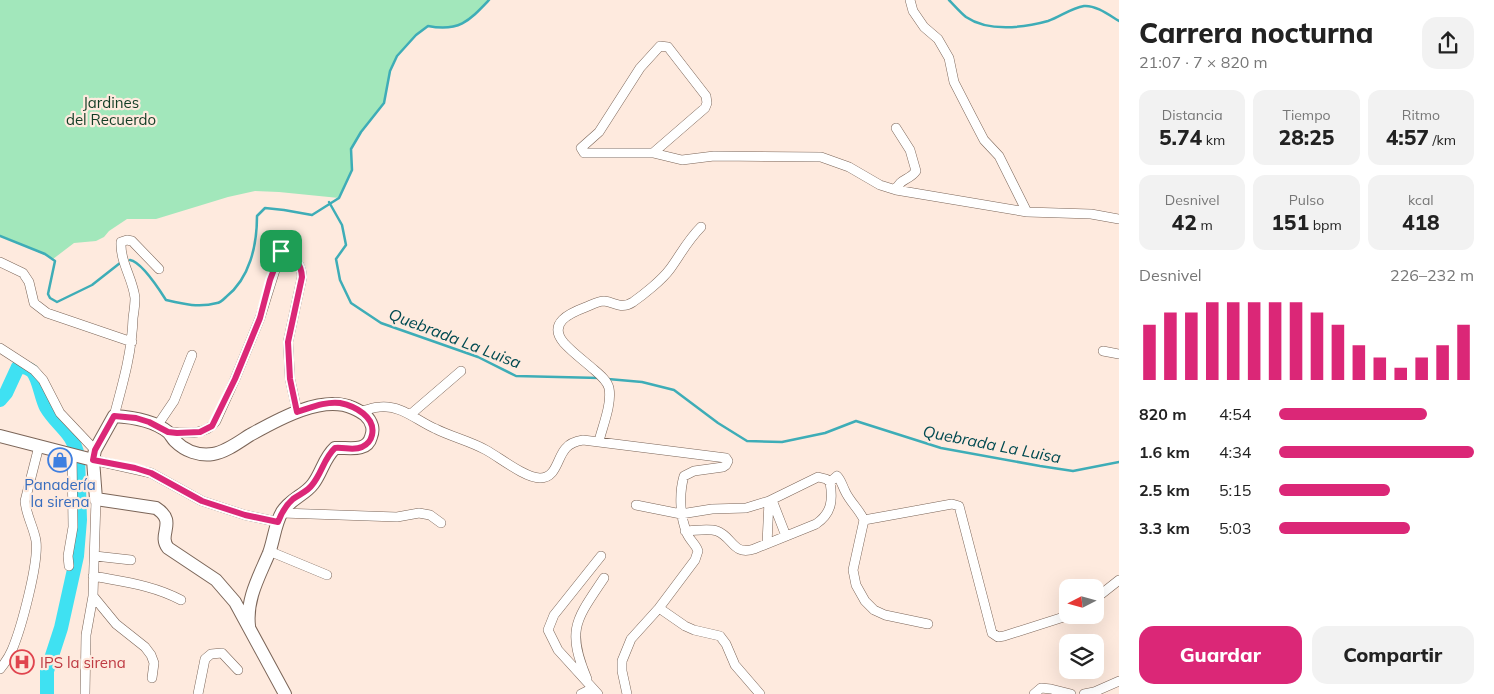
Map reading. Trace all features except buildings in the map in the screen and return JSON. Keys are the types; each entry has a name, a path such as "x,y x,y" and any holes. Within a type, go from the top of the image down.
{"street":[{"path":"910,0 913,11 924,27 938,40 949,58 954,82 972,118 984,140 999,156 1026,212"},
{"path":"653,153 705,108 707,102 706,96 668,47 664,45 660,46 640,68 599,132 581,148 584,153 653,153 682,160 714,156 821,158 849,167 880,185 896,190 1026,212 1091,214 1119,219"},
{"path":"896,128 910,150 916,171 913,176 900,183 896,190"},
{"path":"599,441 609,400 609,388 604,378 564,343 559,336 558,328 561,320 570,313 597,302 604,301 621,306 628,305 669,271 688,240 702,227"},
{"path":"91,456 114,416 125,378 132,342 135,298 121,251 121,242 132,241 159,268"},
{"path":"114,416 136,418 162,429 200,432 212,426 235,379 260,318 270,280 281,251 299,262 302,269 302,277 288,342 290,379 297,412"},
{"path":"0,262 23,273 29,282 34,303 47,313 132,342"},
{"path":"0,348 34,370 43,380 60,413 91,456 96,499 95,556 93,596 86,635 85,694"},
{"path":"1103,351 1119,354"},
{"path":"162,429 192,355"},
{"path":"411,414 461,371"},
{"path":"162,429 175,442 188,451 201,455 215,454 297,412 328,404 339,403 361,412 370,420 373,429 371,440 363,447 355,449 335,448 328,454 312,486 291,501 280,517 250,599 249,626"},
{"path":"361,412 380,407 397,409 411,414 436,429 485,450 539,478 546,477 553,472 566,448 573,443 583,440 726,458 728,461 723,467 694,471 684,476 681,514 686,531 697,548 697,555 659,608 631,639 626,650 622,671 627,694"},
{"path":"0,436 70,454 91,456 151,473 202,501 245,515 280,517 338,513 396,517 419,513 430,515 441,523"},
{"path":"0,669 12,650 36,560 36,542 25,501 40,446"},
{"path":"69,566 68,556 73,526 70,454"},
{"path":"686,531 716,531 722,534 739,550 747,552 824,519 829,512 831,500 830,482 837,476 840,478 848,497 864,520 853,570 856,585 865,601 874,610 928,624"},
{"path":"636,505 681,514 706,509 746,508 770,500 818,477 830,482"},
{"path":"96,499 156,508 164,513 167,520 165,545 216,580 235,602 285,694"},
{"path":"770,500 786,536"},
{"path":"767,544 770,500"},
{"path":"864,520 952,504 959,506 992,633 998,637 1004,636 1059,618"},
{"path":"269,551 327,575"},
{"path":"95,556 131,560"},
{"path":"595,691 558,650 548,630 554,615 601,556"},
{"path":"93,576 150,587 166,592 181,600"},
{"path":"595,691 578,659 575,641 581,613 604,578"},
{"path":"1104,592 1119,580"},
{"path":"93,596 116,624 152,655 154,663 152,678"},
{"path":"659,608 694,630 720,636 726,644 735,665 760,694"},
{"path":"198,694 205,659 211,654 222,653 238,670"},
{"path":"1084,694 1094,692 1119,681"},
{"path":"1034,694 1041,688 1071,694"},
{"path":"581,694 595,691"}],"green space":[{"name":"Jardines del Recuerdo","path":"0,0 489,0 469,19 456,26 428,26 416,35 397,56 390,71 384,103 361,132 351,149 352,170 339,198 255,191 228,197 156,219 127,219 109,231 104,237 96,241 74,243 53,259 0,236"}],"waterway":[{"name":"Quebrada La Luisa","path":"130,260 145,271 166,300 197,305 222,301 234,289 246,271 254,249 257,216 265,208 312,215 339,198 352,170 351,149 361,132 384,103 390,71 397,56 416,35 428,26 456,26 469,19 489,0"},
{"path":"949,0 966,17 975,22 995,27 1017,27 1048,21 1084,6 1098,9 1119,21"},
{"name":"Quebrada La Luisa","path":"329,202 342,225 346,245 336,259 340,280 351,303 381,323 478,357 516,376 600,378"},
{"path":"0,236 45,254 55,261 48,294 50,298 57,302 92,285 120,263"},
{"path":"0,400 6,393 18,367 32,371 46,407 69,435 78,456 80,520 77,556 61,628 47,671 47,694"},
{"name":"Quebrada La Luisa","path":"608,379 642,382 674,390 718,423 747,441 782,442 825,433 856,421 941,448 1040,466 1073,471 1119,462"}],"place":[{"name":"Panadería la sirena","path":"60,460"},
{"name":"IPS la sirena","path":"22,662"}],"route":[{"path":"281,251 299,262 302,269 302,277 288,342 290,379 297,412 328,404 339,403 350,406 370,420 373,429 371,440 363,447 355,449 335,448 328,454 312,486 291,501 278,522 245,515 202,501 151,473 93,460 95,450 114,416 136,418 149,422 168,432 177,433 200,432 212,426 235,379 260,318 270,280 281,251"}]}
